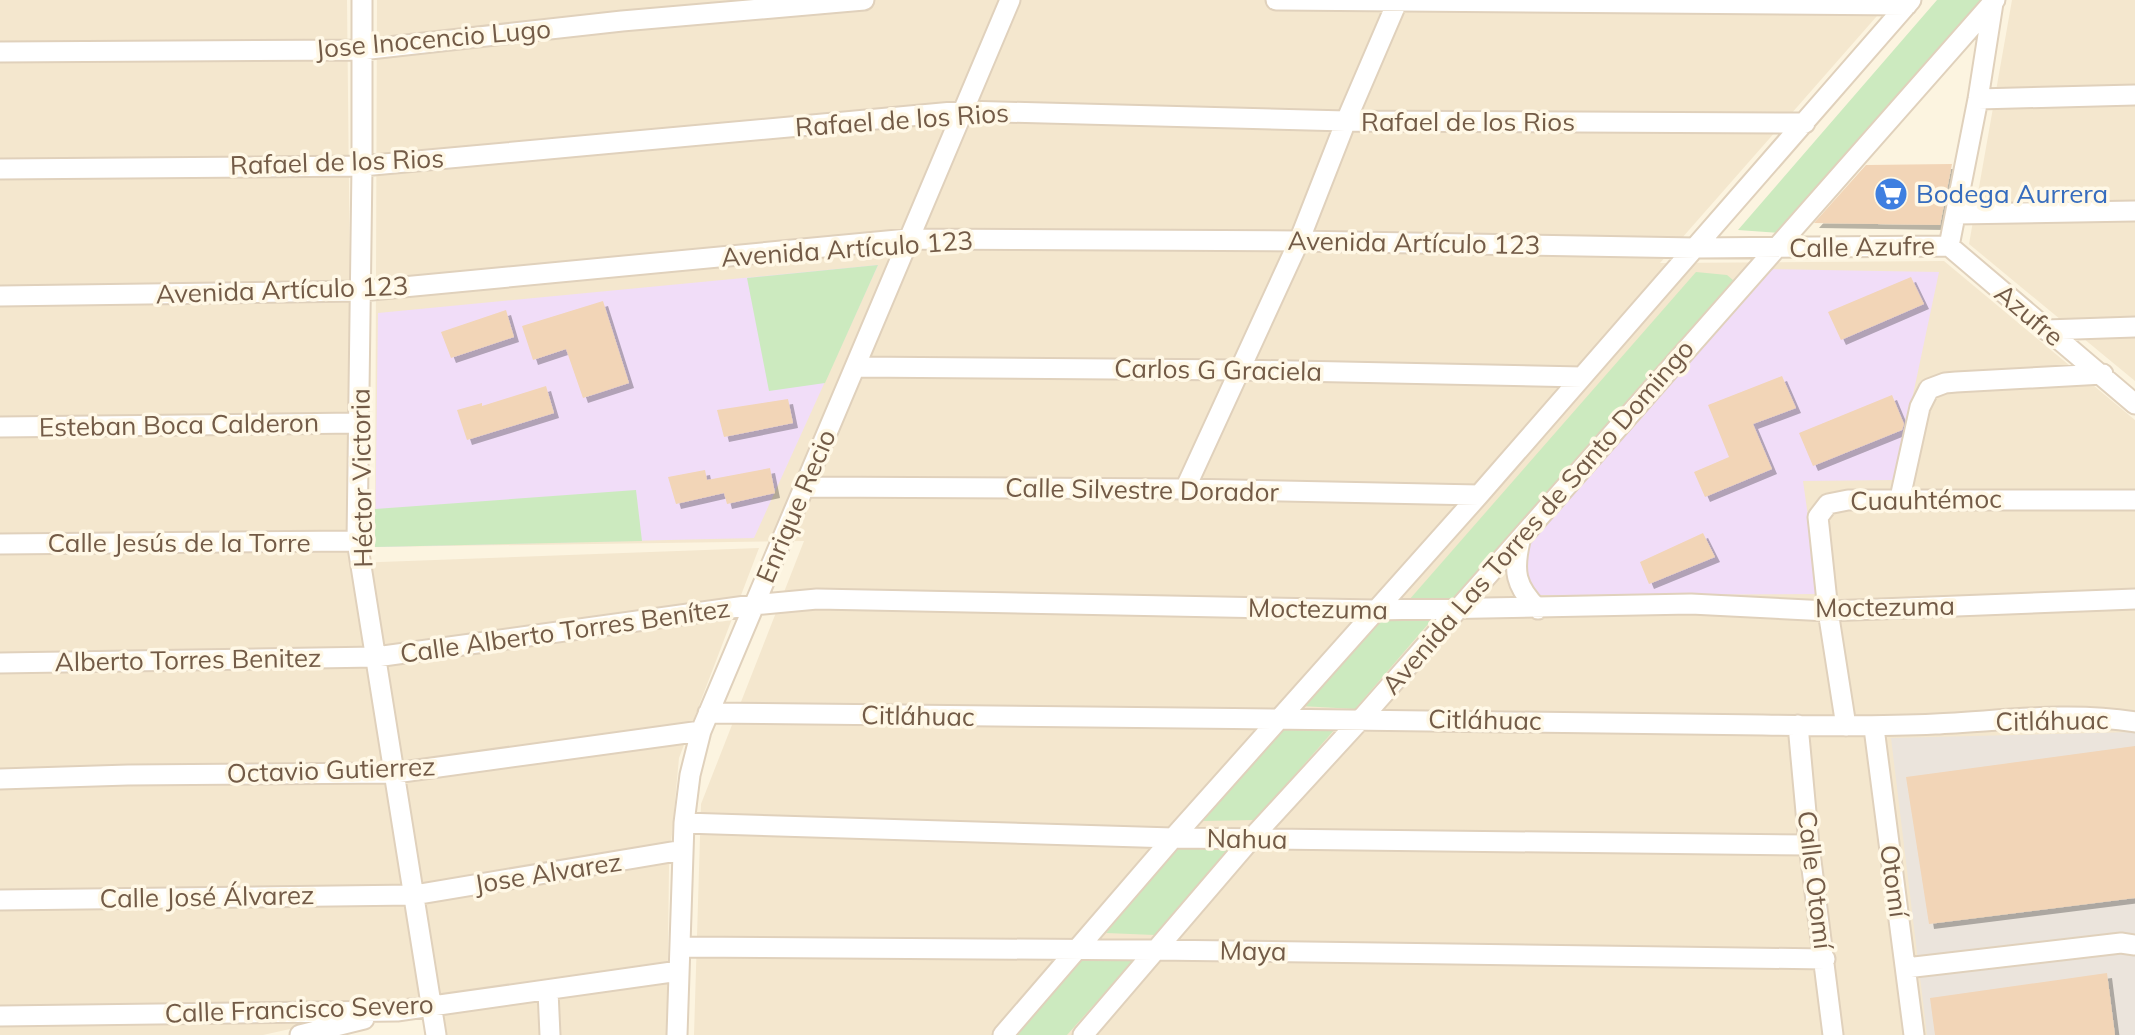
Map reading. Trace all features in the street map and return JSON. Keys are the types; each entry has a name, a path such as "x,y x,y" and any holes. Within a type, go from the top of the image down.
{"street":[{"name":"Héctor Victoria","path":"362,0 357,541 436,1035"},
{"name":"Jose Inocencio Lugo","path":"0,52 361,50 622,21 864,0"},
{"name":"Enrique Recio","path":"677,1035 684,823 690,775 701,731 1010,0"},
{"path":"1276,0 1909,3"},
{"path":"1185,489 1299,241 1397,1"},
{"path":"1950,246 1979,99 1994,1"},
{"name":"Avenida Las Torres de Santo Domingo","path":"1083,1035 1251,839 1362,718 1994,1"},
{"path":"1003,1035 1173,838 1479,495 1909,3"},
{"path":"1979,99 2135,95"},
{"name":"Rafael de los Rios","path":"0,169 362,166 964,110 1346,121 1805,124"},
{"path":"1956,214 2135,211"},
{"name":"Avenida Artículo 123","path":"0,296 361,291 908,239 1774,248"},
{"name":"Calle Azufre","path":"1774,248 1950,246"},
{"name":"Azufre","path":"1950,246 2135,404"},
{"path":"2046,330 2135,327"},
{"name":"Carlos G Graciela","path":"855,367 1241,370 1582,377"},
{"path":"1900,498 1920,407 1929,389 1956,382 2103,374"},
{"name":"Esteban Boca Calderon","path":"0,427 357,423"},
{"name":"Calle Silvestre Dorador","path":"804,487 1185,489 1479,495"},
{"name":"Cuauhtémoc","path":"1828,611 1818,517 1828,504 1900,498 2135,500"},
{"path":"1521,537 1515,561 1516,576 1523,594 1538,609"},
{"name":"Calle Jesús de la Torre","path":"0,544 357,541"},
{"name":"Moctezuma","path":"753,605 852,599 1376,610 1691,604 1828,611 2135,599"},
{"name":"Calle Alberto Torres Benítez","path":"376,657 753,605"},
{"path":"1828,611 1846,726"},
{"name":"Alberto Torres Benitez","path":"0,663 376,657"},
{"name":"Citláhuac","path":"708,713 1362,718 1874,727 2063,718 2107,718 2135,722"},
{"name":"Calle Otomí","path":"1798,725 1809,845 1833,1035"},
{"name":"Otomí","path":"1874,727 1914,1035"},
{"name":"Octavio Gutierrez","path":"0,779 395,773 701,731"},
{"name":"Nahua","path":"684,823 1173,838 1809,845"},
{"name":"Jose Alvarez","path":"414,895 683,850"},
{"name":"Calle José Álvarez","path":"0,900 414,895"},
{"path":"1906,968 2121,943 2135,945"},
{"name":"Maya","path":"680,947 1825,959"},
{"name":"Calle Francisco Severo","path":"0,1016 397,1011 679,971"},
{"path":"548,991 550,1035"},
{"path":"300,1035 397,1011"}],"shaded area":[{"path":"0,0 347,0 353,563 759,548 679,758 669,867 667,1035 445,1035 441,1006 389,1007 263,1035 0,1035"},
{"path":"377,0 1891,0 1660,263 1944,261 2135,420 2135,1035 694,1035 701,804 804,541 375,547"},
{"path":"2012,0 2135,0 2135,381 1969,244"},
{"path":"878,265 754,538 375,547 378,313"},
{"path":"1767,269 1939,272 1895,480 1803,481 1819,594 1540,595 1520,573 1521,550"},
{"path":"2135,732 2135,1035 1927,1035 1891,738"}],"green space":[{"path":"1937,0 1982,0 1780,233 1738,230"},
{"path":"878,265 825,383 769,391 747,278"},
{"path":"1696,272 1727,275 1733,280 1733,287 1456,602 1409,600"},
{"path":"636,490 642,541 375,547 375,509"},
{"path":"1435,616 1355,709 1301,706 1380,617"},
{"path":"1284,727 1336,728 1255,820 1203,821"},
{"path":"1180,845 1231,846 1155,935 1106,933"},
{"path":"1142,951 1067,1035 1015,1035 1088,952"}],"building":[{"name":"Bodega Aurrera","path":"1952,164 1940,225 1814,223 1866,165"},
{"path":"1911,277 1924,304 1841,340 1828,312"},
{"path":"603,301 629,383 583,398 566,349 533,360 522,326"},
{"path":"506,310 514,337 451,358 441,332"},
{"path":"1782,376 1796,408 1753,424 1772,469 1705,497 1694,472 1729,457 1708,405"},
{"path":"546,386 554,413 467,440 457,410 482,403 482,406"},
{"path":"1892,395 1904,424 1902,430 1813,466 1799,433"},
{"path":"788,399 793,423 724,437 717,410"},
{"path":"770,468 775,493 727,504 724,493 676,504 668,477 705,470 707,480"},
{"path":"1703,533 1715,557 1649,584 1640,562"},
{"path":"2135,746 2135,898 1929,924 1906,777"},
{"path":"2107,973 2115,1035 1935,1035 1930,998"}],"place":[{"name":"Bodega Aurrera","path":"1891,194"}]}
